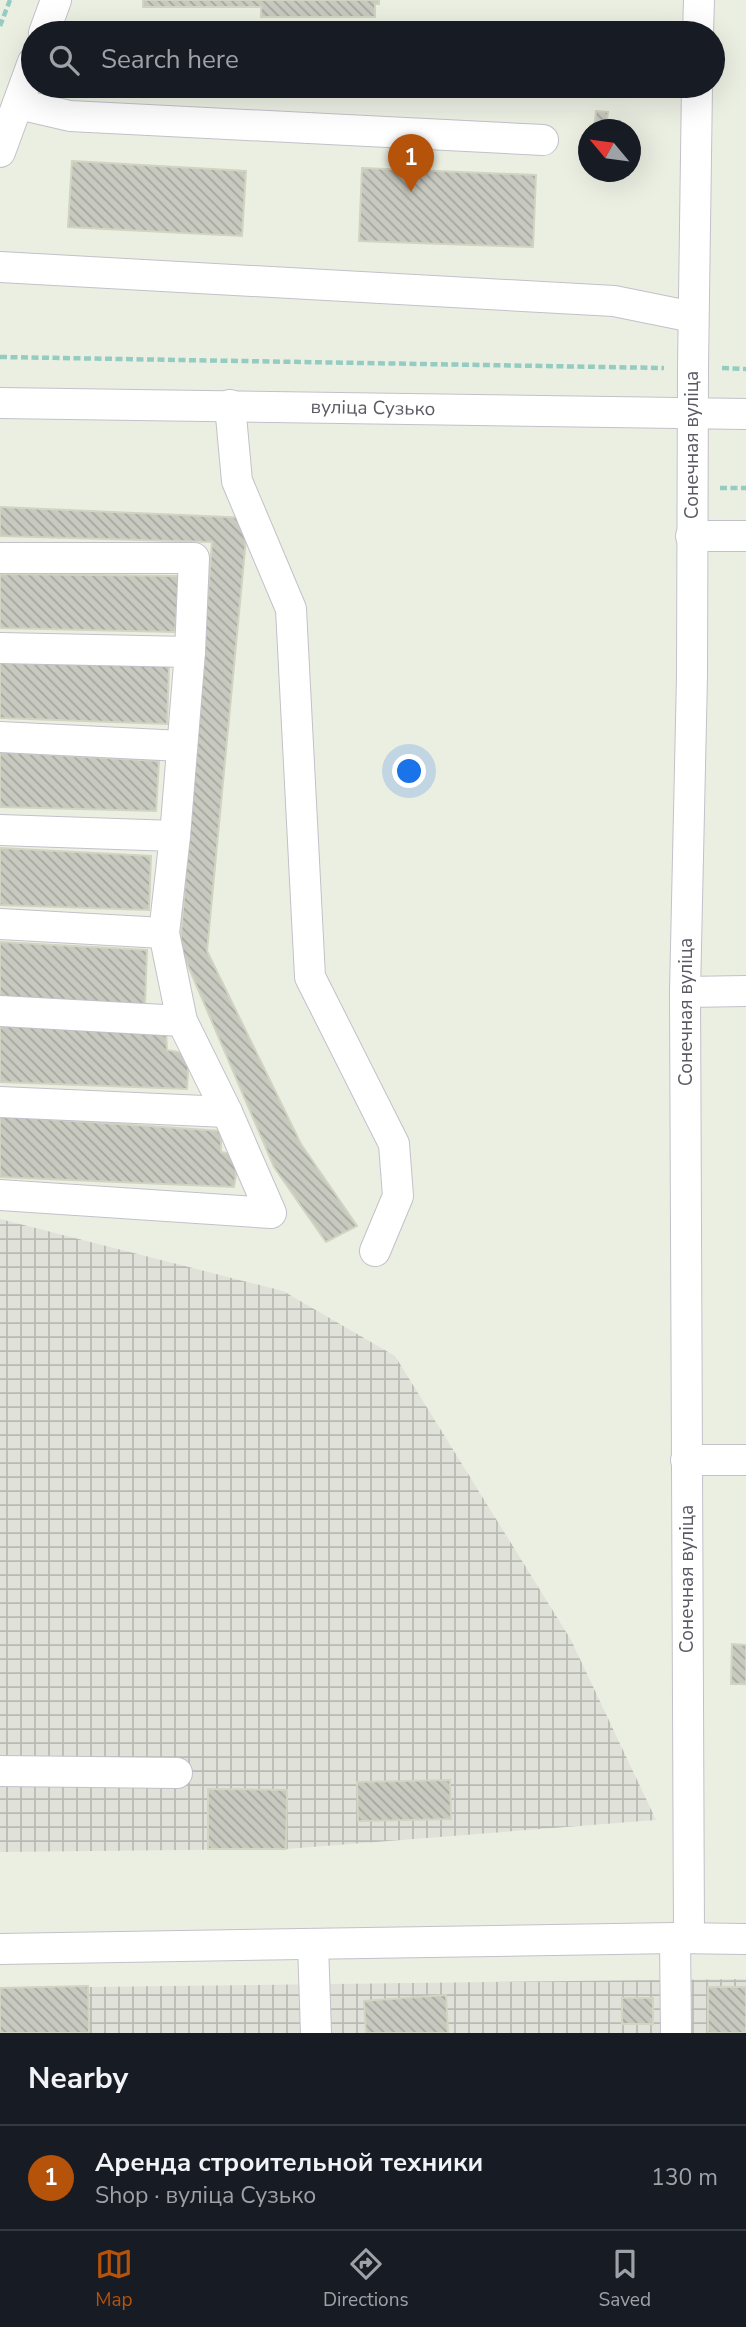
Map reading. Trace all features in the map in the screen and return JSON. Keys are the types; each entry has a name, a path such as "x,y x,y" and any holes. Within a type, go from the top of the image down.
{"street":[{"path":"48,21 56,0"},
{"path":"698,21 699,0"},
{"path":"0,152 21,96"},
{"name":"Сонечная вуліца","path":"676,2033 682,1938 686,1460 685,992 692,690 691,536 697,98"},
{"path":"18,104 70,116 543,140"},
{"path":"0,267 614,301 693,317"},
{"name":"вуліца Сузько","path":"0,404 746,414"},
{"path":"230,405 237,481 291,609 310,977 394,1144 398,1196 375,1251"},
{"path":"691,536 746,536"},
{"path":"0,558 194,558 190,652 164,933 182,1021 227,1112 271,1213 0,1195"},
{"path":"0,648 190,652"},
{"path":"0,737 182,746"},
{"path":"0,830 175,836"},
{"path":"0,924 164,933"},
{"path":"685,992 746,991"},
{"path":"0,1011 182,1021"},
{"path":"0,1101 227,1112"},
{"path":"686,1460 746,1460"},
{"path":"0,1771 177,1773"},
{"path":"0,1949 746,1939"},
{"path":"313,1944 316,2033"}],"path":[{"path":"0,26 10,0"},
{"path":"0,357 746,369"}],"shaded area":[{"path":"0,1219 283,1291 395,1356 571,1640 656,1820 286,1849 0,1852"},
{"path":"746,1979 746,2033 0,2033 0,1988"}],"building":[{"path":"143,0 379,0 379,4 375,4 375,17 261,17 261,7 143,7"},
{"path":"596,111 608,112 607,119 595,119"},
{"path":"72,161 246,171 242,236 68,227"},
{"path":"362,168 536,175 533,247 359,241"},
{"path":"0,507 248,518 207,951 301,1144 357,1226 326,1242 274,1167 180,947 212,542 0,536"},
{"path":"0,574 179,576 175,632 0,628"},
{"path":"0,663 169,666 167,724 0,718"},
{"path":"0,752 159,761 156,811 0,807"},
{"path":"0,848 151,856 149,910 0,905"},
{"path":"0,942 147,950 145,1005 0,998"},
{"path":"0,1026 166,1032 167,1050 189,1054 187,1089 0,1082"},
{"path":"0,1116 221,1131 221,1152 239,1155 234,1187 0,1177"},
{"path":"732,1644 746,1645 746,1684 731,1684"},
{"path":"450,1780 451,1819 358,1821 357,1782"},
{"path":"208,1789 287,1790 286,1849 208,1849"},
{"path":"88,1986 89,2033 0,2033 0,1988"},
{"path":"708,1987 746,1987 746,2033 708,2033"},
{"path":"446,1995 448,2033 366,2033 364,2001"},
{"path":"622,1998 653,1998 653,2024 622,2024"}],"place":[{"name":"Аренда строительной техники","path":"411,192"}]}
